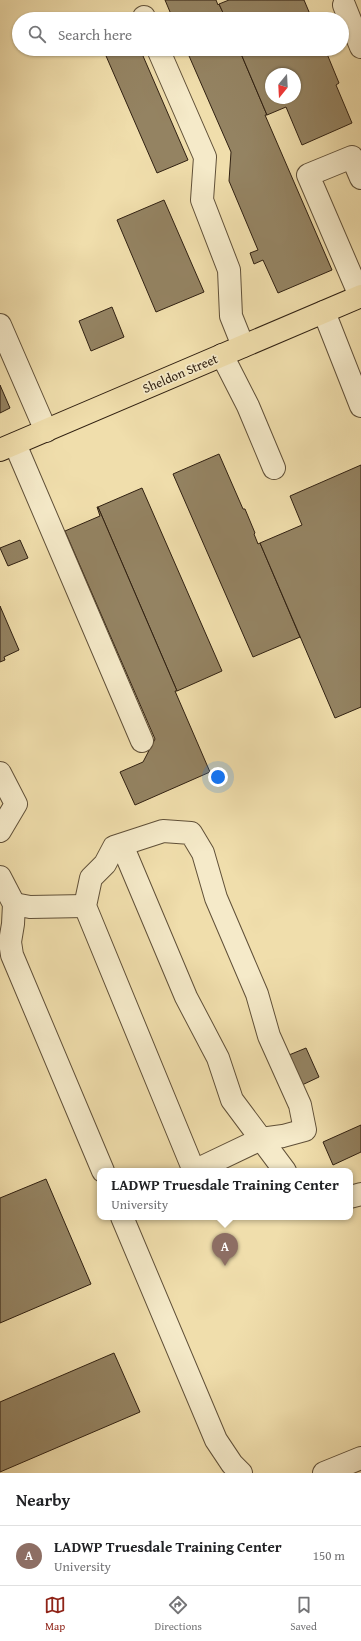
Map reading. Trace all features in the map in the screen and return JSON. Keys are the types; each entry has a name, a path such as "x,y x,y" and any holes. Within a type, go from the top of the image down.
{"main road":[{"name":"Sheldon Street","path":"8,447 360,296"}],"lane":[{"path":"344,5 347,12"},
{"path":"349,17 361,47"},
{"path":"161,56 205,157 202,200 229,270 231,316 243,346"},
{"path":"360,296 308,175 352,157 361,178"},
{"path":"324,312 361,406"},
{"path":"0,325 46,431"},
{"path":"222,355 248,406 274,468"},
{"path":"8,447 142,741"},
{"path":"0,773 16,804 0,831"},
{"path":"193,1168 85,906 91,878 105,864 114,847 163,831 191,833 203,853 216,898 257,994 269,1036 300,1105 305,1130 283,1136 261,1139 200,1168"},
{"path":"122,845 186,996 218,1058 232,1100 283,1168"},
{"path":"0,877 14,904 10,942 12,955 102,1168"},
{"path":"14,904 30,907 85,906"},
{"path":"123,1220 216,1440 232,1464 241,1473"},
{"path":"324,1473 361,1458"}],"building":[{"path":"165,0 216,0 223,12 170,12"},
{"path":"229,0 304,0 309,12 223,12 219,4"},
{"path":"106,56 143,56 188,160 157,173"},
{"path":"189,56 242,56 267,115 265,115 332,270 278,293 263,260 254,264 250,253 258,250 229,181 231,152"},
{"path":"242,56 328,56 339,83 336,85 352,123 302,145 286,107 267,115"},
{"path":"164,200 204,292 156,312 117,220"},
{"path":"112,307 124,337 91,351 79,321"},
{"path":"0,385 10,408 0,413"},
{"path":"219,454 243,509 245,509 258,544 260,543 300,637 253,657 173,474"},
{"path":"361,465 361,707 335,718 260,543 302,525 290,496"},
{"path":"142,488 222,671 177,691 98,507"},
{"path":"98,507 210,772 135,805 120,772 143,762 155,739 65,531 100,516"},
{"path":"20,540 28,558 8,566 0,548"},
{"path":"0,606 19,650 4,657 5,660 0,662"},
{"path":"306,1048 319,1077 302,1085 289,1055"},
{"path":"361,1125 361,1152 333,1165 323,1142"},
{"path":"46,1179 91,1284 0,1323 0,1198"},
{"path":"114,1353 140,1412 0,1472 0,1402"}],"place":[{"name":"LADWP Truesdale Training Center","path":"225,1266"}]}
